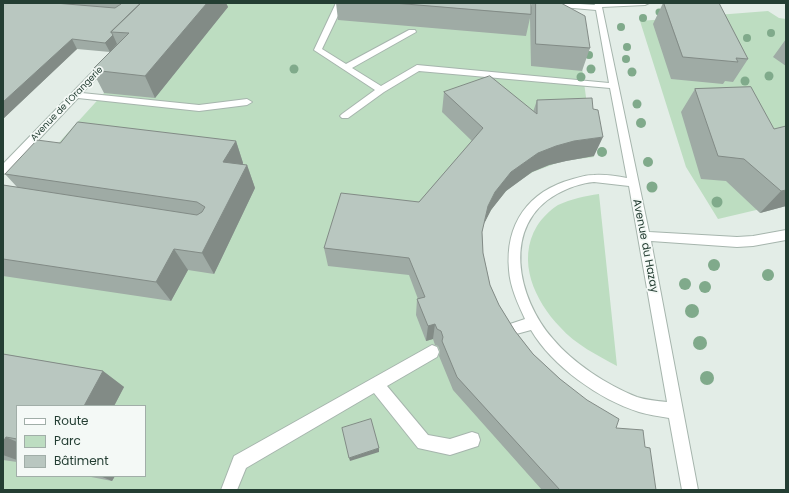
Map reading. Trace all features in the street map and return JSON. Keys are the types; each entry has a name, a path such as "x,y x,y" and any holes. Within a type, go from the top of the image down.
{"street":[{"path":"340,3 318,50 381,90"},
{"path":"539,3 598,5 645,3"},
{"name":"Avenue du Hazay","path":"598,5 634,183 690,490"},
{"path":"345,68 412,32"},
{"name":"Avenue de l'Orangerie","path":"3,170 113,56"},
{"path":"345,116 381,90 417,68 614,86"},
{"path":"76,95 199,108 247,102"},
{"path":"634,183 589,179 554,190 538,200 518,227 514,245 513,264 522,298 534,323 550,346 570,364 594,382 635,403 675,411"},
{"path":"644,236 737,242 753,241 786,235"},
{"path":"509,330 534,323"},
{"path":"229,490 240,462 340,404 372,388 376,384 432,352"},
{"path":"376,384 424,442 450,447 472,440"}],"green space":[{"path":"186,3 402,3 555,16 579,45 594,157 562,161 533,172 512,185 495,203 483,225 479,242 482,291 637,490 3,490 3,204"},
{"path":"768,11 779,18 786,19 786,203 718,219 686,167 640,21"},
{"path":"599,194 617,366 594,354 573,339 551,317 536,293 528,266 528,253 531,239 537,226 546,214 563,203 578,198"}],"building":[{"path":"3,3 55,3 115,8 121,4 119,3 141,3 111,32 113,35 105,43 72,39 3,102"},
{"path":"141,3 207,3 145,76 92,70 129,33 111,32"},
{"path":"394,3 531,3 531,14"},
{"path":"536,3 561,3 585,16 590,48 536,44"},
{"path":"664,3 719,3 748,59 736,58 738,62 683,57"},
{"path":"490,76 537,114 537,100 592,98 593,109 598,110 603,137 574,141 556,146 538,153 511,172 495,192 488,206 482,232 483,253 490,285 499,305 515,331 533,354 560,379 587,400 619,419 616,428 643,430 645,447 650,448 656,490 560,490 457,377 442,341 443,337 441,331 437,329 435,324 428,326 417,299 425,297 409,258 324,248 341,193 419,202 483,128 444,92"},
{"path":"751,87 774,129 786,126 786,190 781,191 744,159 718,156 695,89"},
{"path":"78,122 236,141 223,162 247,165 202,253 174,249 156,282 3,259 3,185 197,215 202,212 205,207 197,202 5,174 37,140 60,143"},
{"path":"3,354 103,371 85,405 16,405 16,439 6,437 3,442"},
{"path":"371,419 379,448 349,458 342,428"}]}
